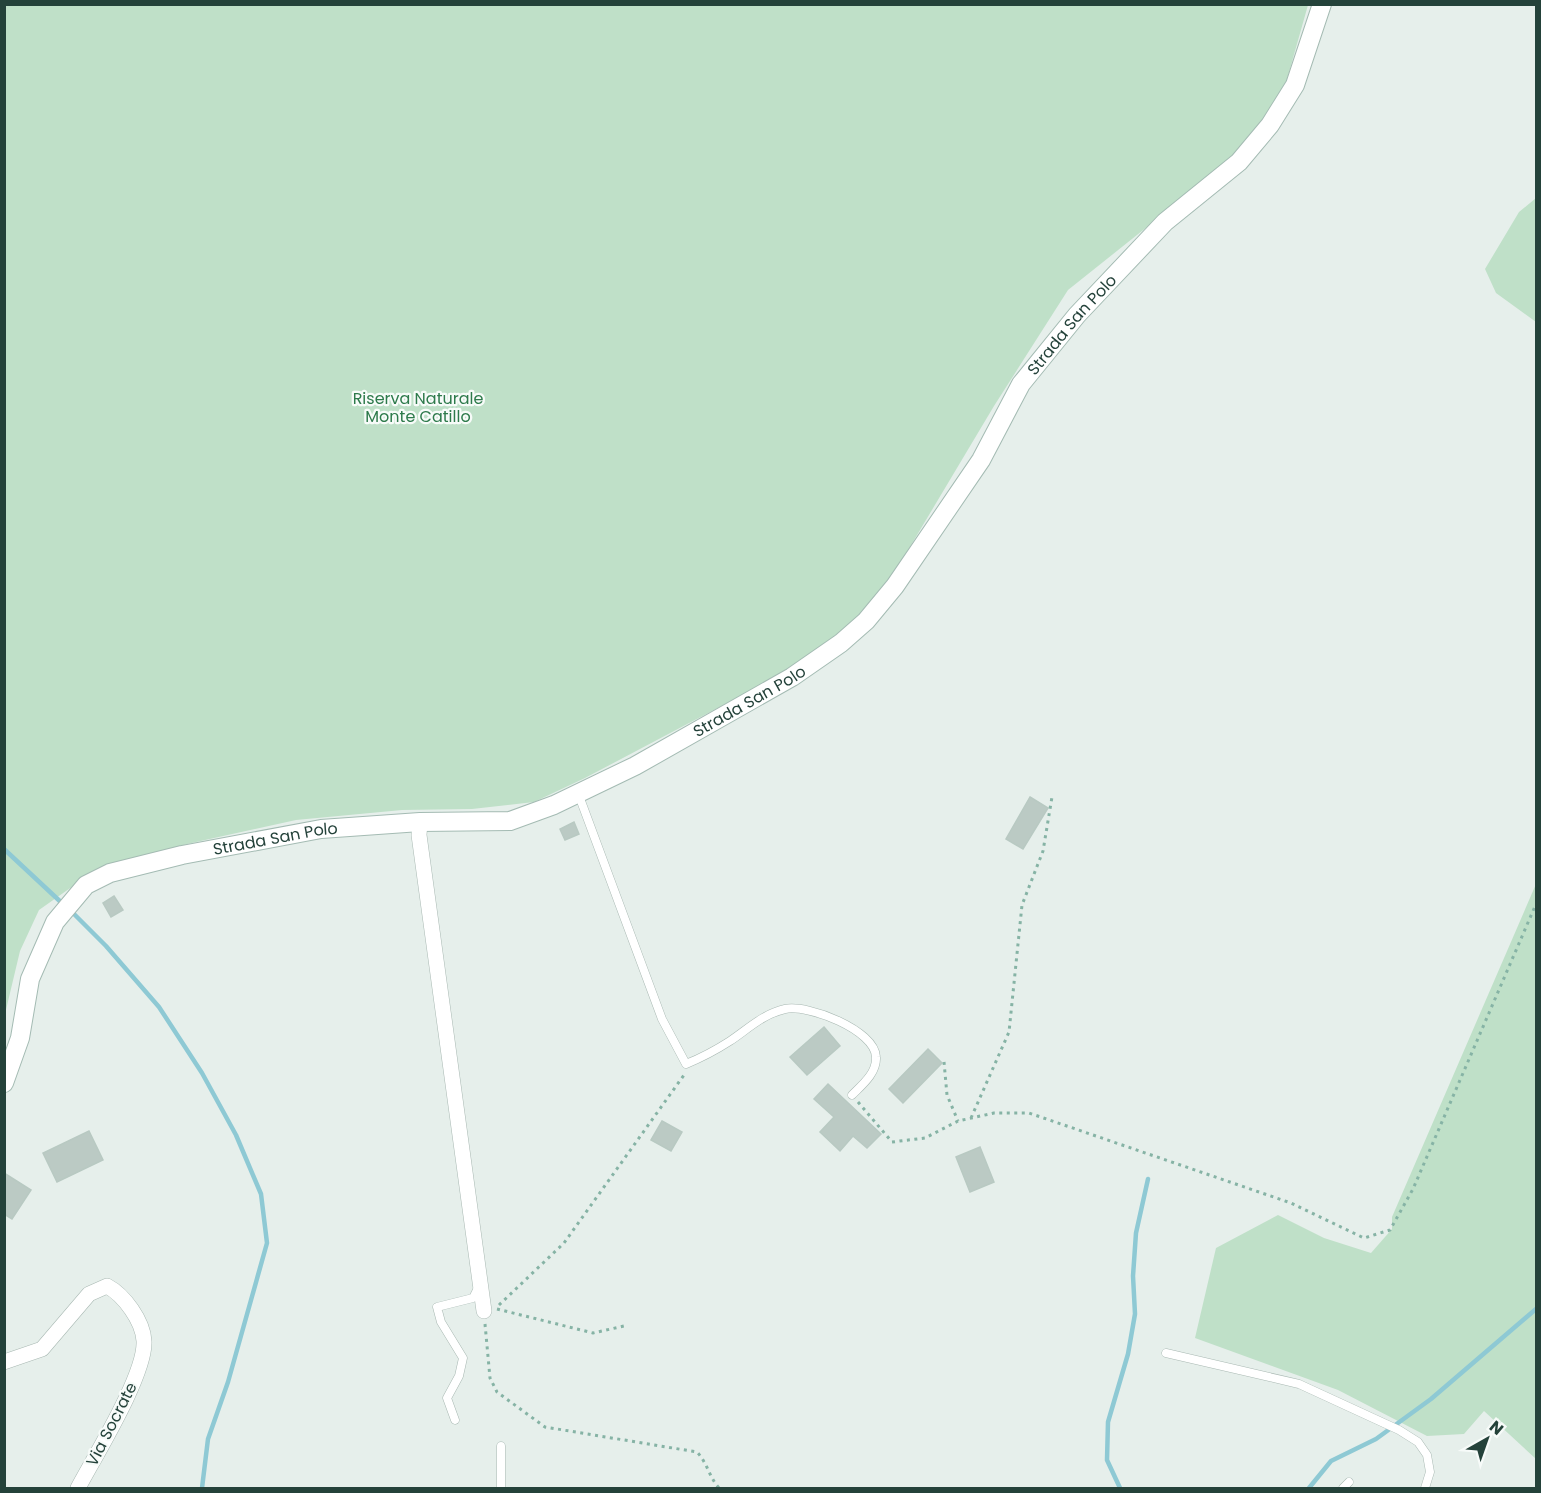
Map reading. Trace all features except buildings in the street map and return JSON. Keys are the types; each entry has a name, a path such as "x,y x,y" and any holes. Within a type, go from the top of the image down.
{"street":[{"name":"Strada San Polo","path":"4,1083 20,1038 30,979 40,951 68,905 86,885 110,873 182,855 321,829 420,822 510,821 554,805 635,766 792,677 842,643 866,621 895,586 981,460 1021,384 1077,315 1165,222 1239,162 1270,125 1295,85 1322,4"},
{"path":"420,822 419,835 484,1311"},
{"name":"Via Socrate","path":"4,1362 42,1349 89,1294 107,1286 121,1293 131,1307 144,1341 134,1383 78,1488"}],"lane":[{"path":"578,792 662,1018 686,1064 731,1040 762,1017 787,1008 821,1013 855,1030 871,1044 876,1057 871,1075 852,1095"},
{"path":"454,1420 447,1398 459,1376 463,1358 441,1322 437,1306 472,1298 479,1285"},
{"path":"1166,1353 1299,1384 1399,1430 1418,1442 1427,1455 1430,1472 1425,1488"},
{"path":"501,1446 501,1488"}],"path":[{"path":"970,1118 1009,1032 1022,906 1042,851 1052,797"},
{"path":"852,1095 892,1142 925,1138 958,1121 970,1118 994,1113 1029,1113 1291,1203 1364,1238 1390,1230 1413,1189 1536,904"},
{"path":"944,1062 947,1095 958,1121"},
{"path":"624,1326 593,1333 495,1308 564,1243 684,1078 686,1064"},
{"path":"484,1311 490,1378 497,1392 545,1426 697,1452 707,1462 711,1480 719,1488"}],"green space":[{"name":"Riserva Naturale Monte Catillo","path":"5,5 1308,5 1282,97 1236,156 1068,290 994,406 886,587 842,633 786,672 585,778 534,802 472,809 402,810 296,820 187,844 93,872 39,910 20,951 5,1014"},
{"path":"1536,198 1536,322 1496,293 1485,269 1519,212"},
{"path":"1536,884 1536,1459 1484,1411 1464,1434 1427,1436 1338,1390 1195,1338 1216,1248 1278,1215 1324,1238 1371,1253 1392,1229 1392,1217"}],"waterway":[{"path":"4,849 64,905"},
{"path":"70,910 106,946 159,1007 202,1073 236,1135 261,1194 267,1243 228,1382 208,1439 202,1488"},
{"path":"1120,1488 1107,1460 1108,1422 1128,1354 1135,1314 1133,1276 1136,1233 1148,1179"},
{"path":"1309,1488 1331,1461 1376,1439 1431,1399 1536,1309"}]}
